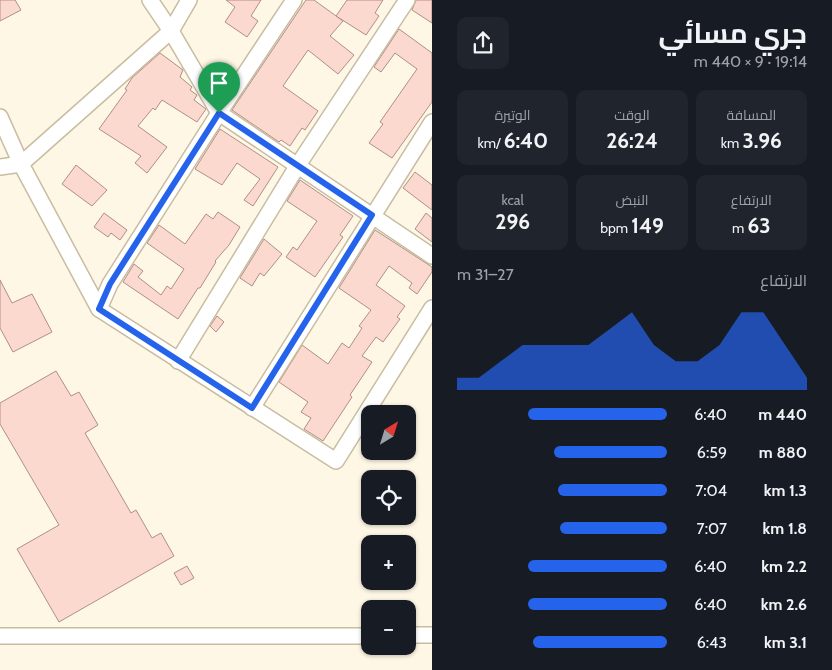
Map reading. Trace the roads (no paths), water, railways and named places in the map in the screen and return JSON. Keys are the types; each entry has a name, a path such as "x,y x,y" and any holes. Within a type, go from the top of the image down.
{"street":[{"path":"150,0 171,30 219,113 432,256"},
{"path":"0,167 21,164 171,30 190,0"},
{"path":"99,309 110,284 219,113 294,0"},
{"path":"178,361 298,165 407,0"},
{"path":"0,117 21,164 99,309 336,461 432,308"},
{"path":"252,408 432,122"},
{"path":"416,635 432,634"},
{"path":"0,636 361,636"}]}
